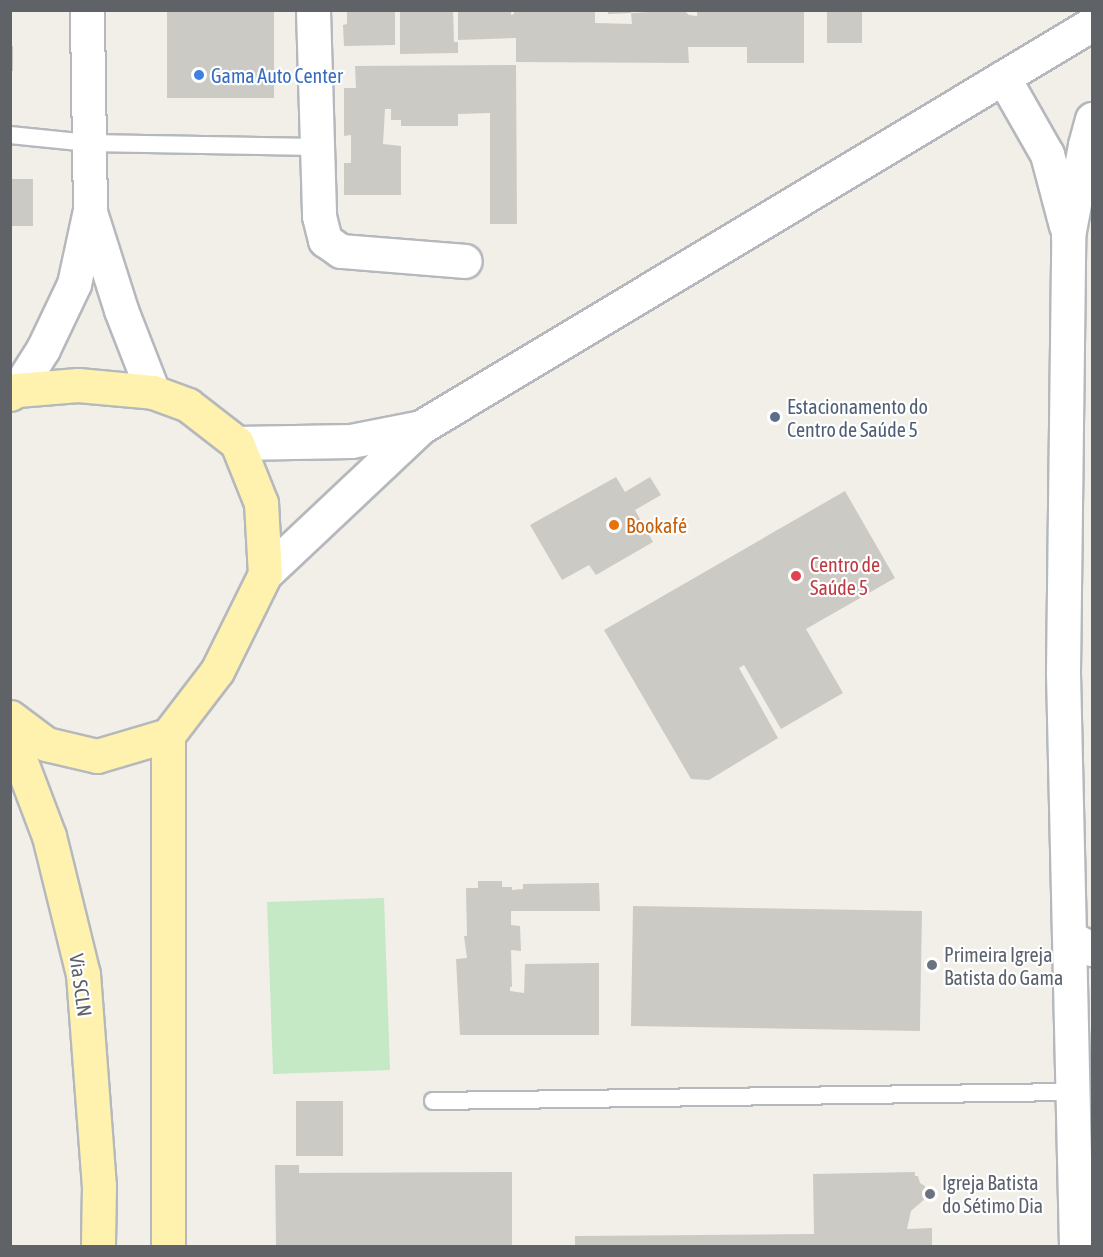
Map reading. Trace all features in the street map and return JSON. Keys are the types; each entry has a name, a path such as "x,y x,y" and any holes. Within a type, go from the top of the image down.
{"main road":[{"path":"10,717 46,744 97,756 168,735 217,671 265,574 261,503 237,443 188,405 153,392 78,385 14,392"},
{"name":"Via SCLN","path":"10,733 49,836 83,974 99,1186 98,1246"},
{"path":"168,735 168,1246"}],"street":[{"path":"14,392 43,349 74,284 90,210 87,10"},
{"path":"314,10 318,216 325,240 341,251 465,261"},
{"path":"265,574 421,428 1092,24"},
{"path":"1003,77 1047,154 1068,236"},
{"path":"1076,1246 1072,1092 1082,944 1063,671 1068,236 1092,119"},
{"path":"90,210 121,310 153,392"},
{"path":"237,443 351,441 421,428"}],"lane":[{"path":"10,135 88,143 317,147"},
{"path":"433,1101 1072,1092"}],"green space":[{"path":"384,898 390,1070 273,1074 267,902"}],"building":[{"path":"167,10 274,10 274,98 167,98"},
{"path":"347,10 395,10 395,45 344,46 343,25 347,24"},
{"path":"400,10 453,10 454,42 458,42 458,53 400,54"},
{"path":"458,10 511,10 511,15 514,14 514,10 595,10 595,23 632,24 631,13 684,10 689,15 697,16 697,10 804,10 804,63 747,63 747,47 688,47 689,63 516,62 516,38 458,40"},
{"path":"608,10 631,10 631,13 608,14"},
{"path":"827,10 862,10 862,43 827,43"},
{"path":"10,46 13,46 13,71 10,71"},
{"path":"516,65 517,224 490,224 490,113 458,114 458,126 401,126 401,120 391,120 391,109 385,109 383,144 401,146 401,195 344,195 344,163 351,163 351,135 344,136 344,88 356,88 355,66"},
{"path":"10,179 33,179 33,226 10,226"},
{"path":"616,477 625,492 650,477 661,495 635,510 653,542 596,575 589,565 562,580 530,525"},
{"path":"845,491 895,578 806,629 843,693 781,729 744,665 739,668 778,738 709,780 691,779 604,630"},
{"path":"478,881 502,881 502,887 512,887 512,890 523,889 523,884 599,883 600,911 511,911 511,925 520,926 521,951 511,950 512,987 510,991 524,993 525,964 599,963 599,1035 460,1035 456,959 467,958 464,936 467,936 466,888 478,888"},
{"path":"633,906 922,911 920,1031 631,1026"},
{"path":"296,1101 343,1101 343,1156 296,1156"},
{"path":"275,1165 299,1165 299,1173 512,1172 512,1246 276,1246"},
{"path":"915,1172 920,1183 925,1186 926,1198 911,1211 907,1229 932,1228 932,1246 575,1246 575,1236 814,1234 813,1174"}],"place":[{"name":"Gama Auto Center","path":"199,75"},
{"name":"Estacionamento do Centro de Saúde 5","path":"775,417"},
{"name":"Bookafé","path":"614,525"},
{"name":"Centro de Saúde 5","path":"796,576"},
{"name":"Primeira Igreja Batista do Gama","path":"932,965"},
{"name":"Igreja Batista do Sétimo Dia","path":"930,1194"}]}
